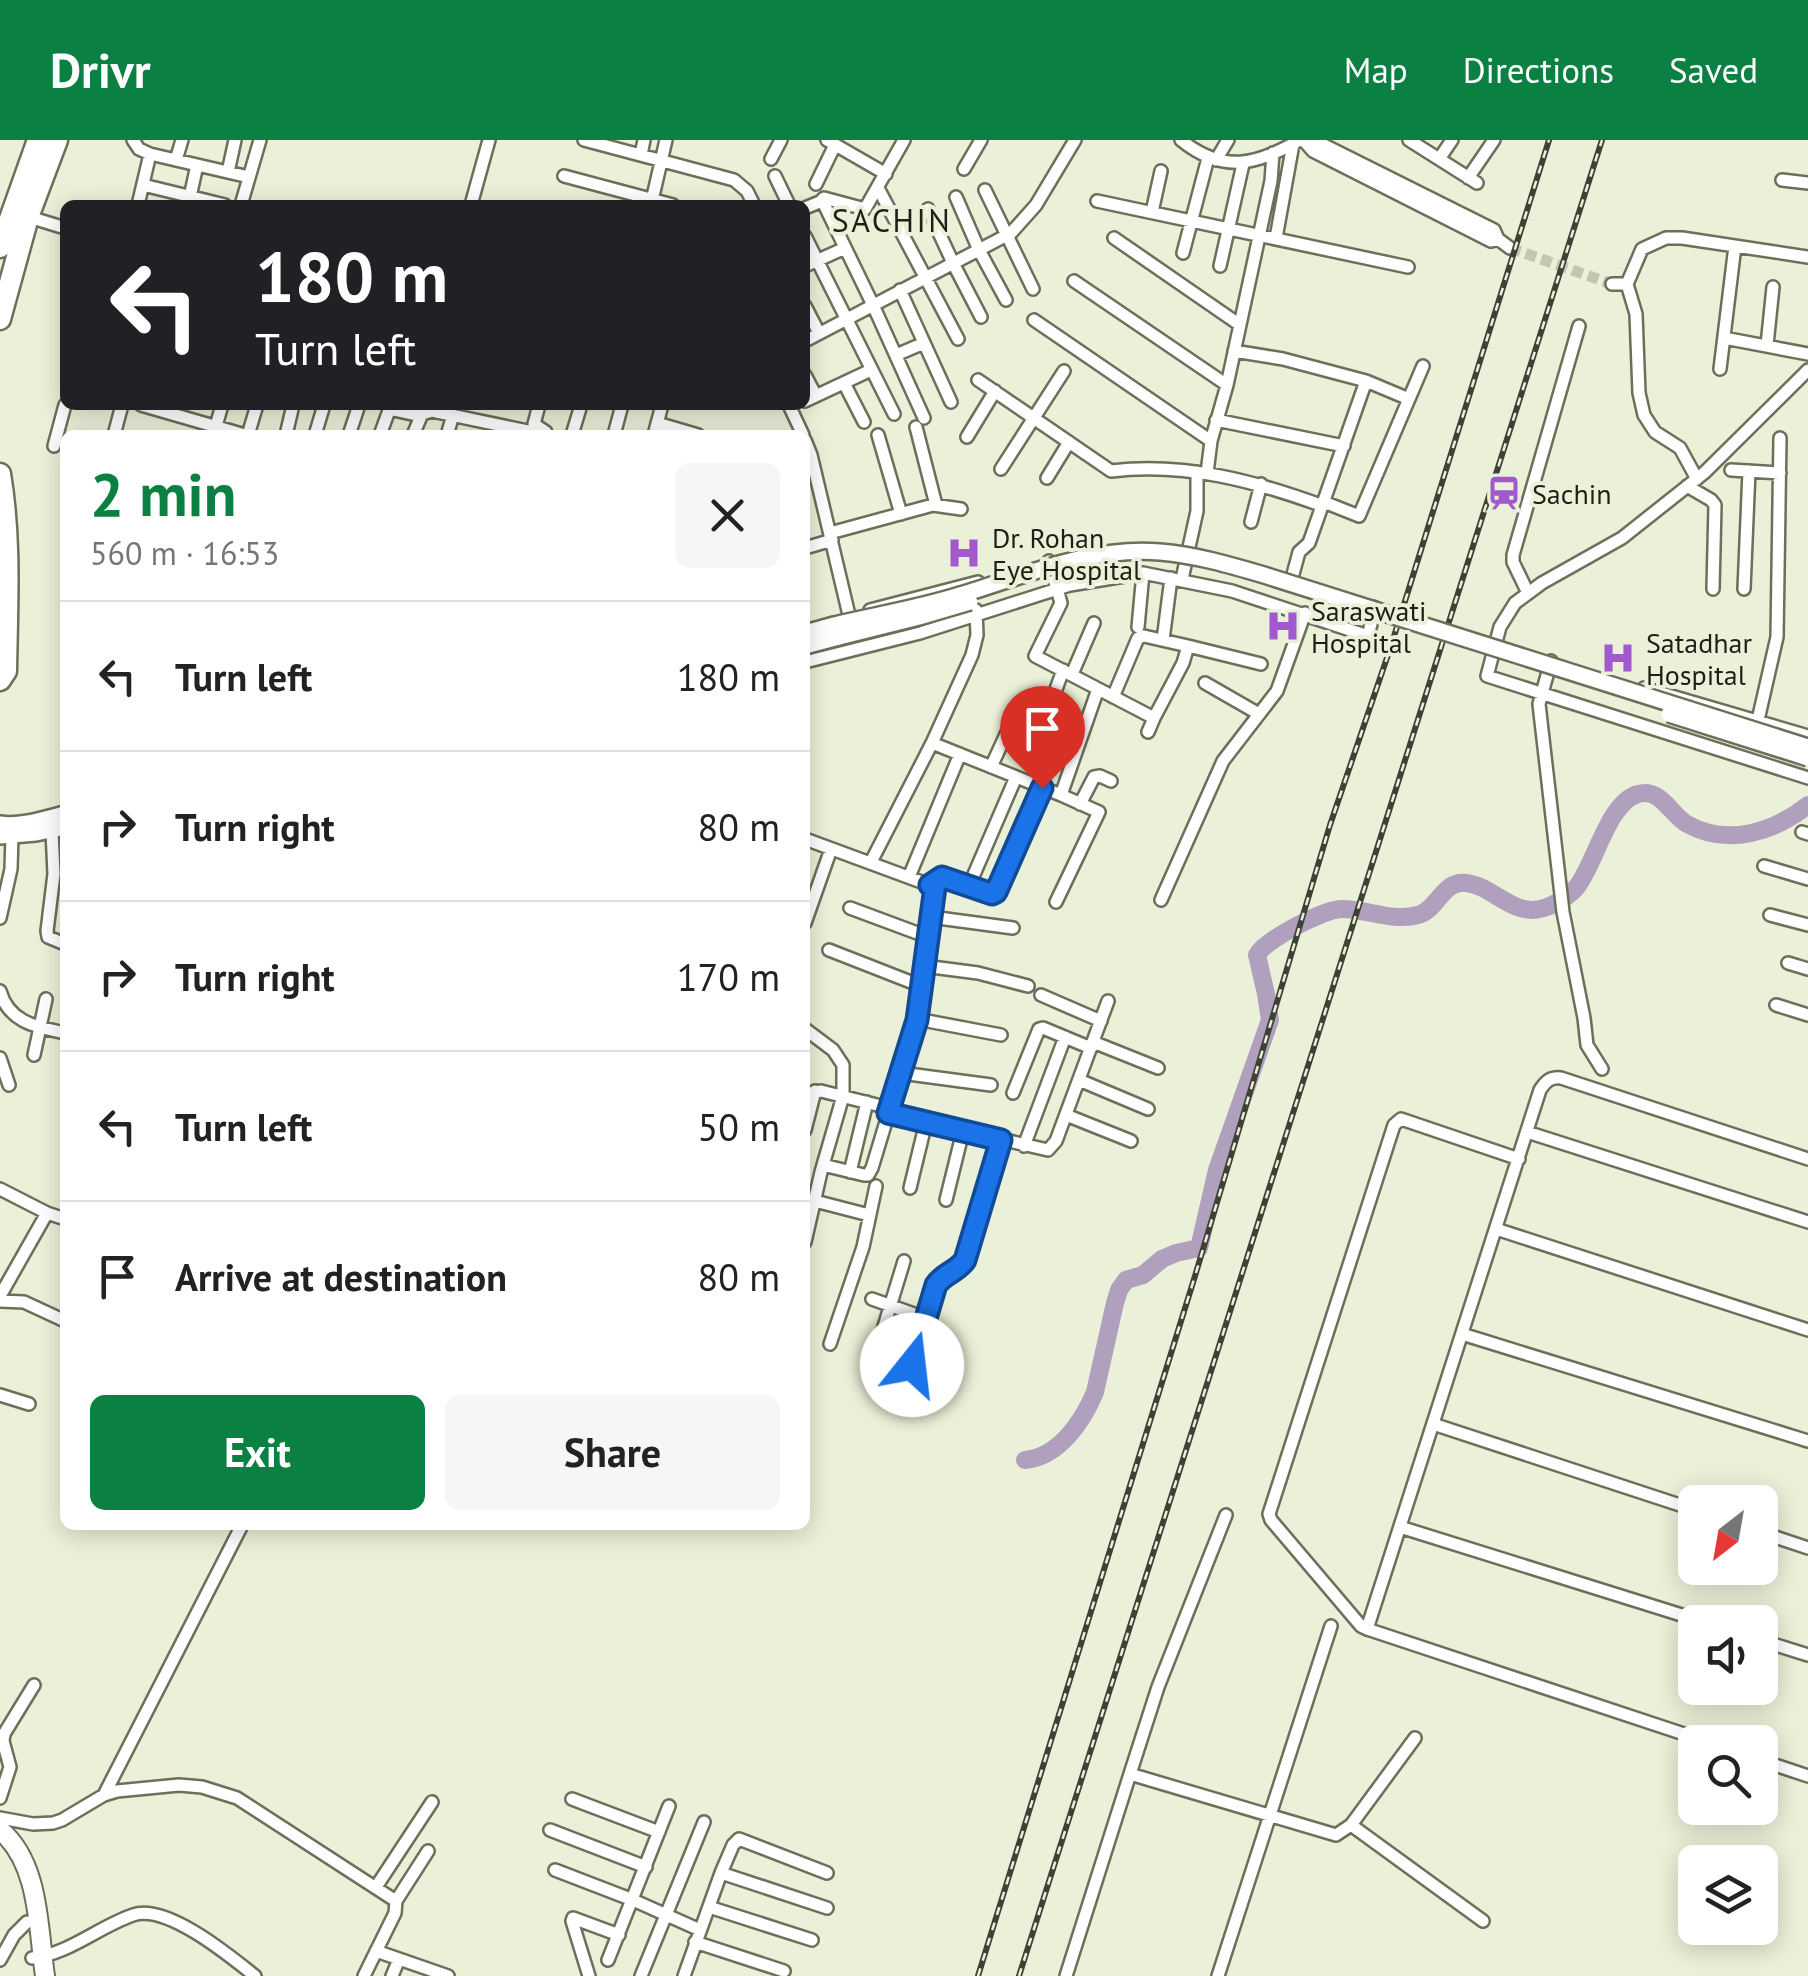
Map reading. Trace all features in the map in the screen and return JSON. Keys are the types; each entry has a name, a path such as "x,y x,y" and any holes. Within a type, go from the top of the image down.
{"highway":[{"path":"0,319 38,140"},
{"path":"0,246 57,140"},
{"path":"0,474 6,508 8,590 6,671 0,680"}],"main road":[{"path":"810,644 837,631 1045,567 1134,551 1160,552 1264,574 1808,747"},
{"path":"810,630 837,631 954,608 1080,566 1143,559 1175,561 1242,577 1808,758"},
{"path":"4,832 10,826 60,815"},
{"path":"4,832 58,829"},
{"path":"0,1833 22,1883 38,1967"},
{"path":"0,1833 11,1839 27,1870 38,1967"}],"street":[{"path":"133,140 139,149 150,154 249,177"},
{"path":"176,160 182,140"},
{"path":"228,172 235,140"},
{"path":"242,200 260,140"},
{"path":"472,200 490,140"},
{"path":"641,155 644,140"},
{"path":"653,200 666,140"},
{"path":"771,159 780,140"},
{"path":"810,206 824,198 865,210 904,140"},
{"path":"964,169 981,140"},
{"path":"810,338 1007,236 1036,205 1075,140"},
{"path":"1182,140 1212,159 1243,164 1306,143 1510,248"},
{"path":"1183,253 1212,159 1228,140"},
{"path":"1410,140 1472,180 1494,140"},
{"path":"1439,160 1452,140"},
{"path":"592,141 734,180 752,200"},
{"path":"816,184 831,142 886,174"},
{"path":"1276,238 1306,143"},
{"path":"1163,640 1176,579 1190,550 1202,472 1240,325 1274,153"},
{"path":"139,200 150,154"},
{"path":"1220,266 1243,164"},
{"path":"190,196 198,165"},
{"path":"1152,212 1161,171"},
{"path":"564,176 642,200"},
{"path":"775,176 787,200"},
{"path":"1782,180 1808,184"},
{"path":"143,185 174,199 190,196 201,200"},
{"path":"878,188 958,339"},
{"path":"985,190 1034,289"},
{"path":"956,197 1006,300"},
{"path":"822,201 896,355 920,422 936,505"},
{"path":"1097,201 1408,267"},
{"path":"928,210 982,317"},
{"path":"20,215 60,227"},
{"path":"1114,238 1240,325"},
{"path":"1713,590 1715,506 1692,483 1680,448 1655,432 1640,404 1636,314 1626,284 1642,249 1654,242 1682,238 1808,257"},
{"path":"1720,369 1735,246"},
{"path":"845,248 811,264 846,319 894,414"},
{"path":"1074,281 1226,386"},
{"path":"1612,284 1626,284"},
{"path":"1766,345 1773,287"},
{"path":"900,290 951,402"},
{"path":"810,316 819,333"},
{"path":"1034,320 1210,441"},
{"path":"1528,593 1513,555 1579,326"},
{"path":"1724,338 1808,354"},
{"path":"896,355 924,343"},
{"path":"1234,350 1366,381 1408,398"},
{"path":"978,380 1111,471 1130,468 1202,472 1260,484 1359,516 1422,366"},
{"path":"810,398 870,370"},
{"path":"1803,776 1487,676 1500,627 1515,603 1542,583 1622,538 1692,483 1808,370"},
{"path":"1001,469 1064,371"},
{"path":"1292,578 1299,552 1309,543 1366,381"},
{"path":"844,383 864,422"},
{"path":"967,437 995,391"},
{"path":"54,446 64,410"},
{"path":"216,426 221,410"},
{"path":"400,410 420,416 432,411 507,430"},
{"path":"185,411 229,430"},
{"path":"448,430 453,415"},
{"path":"415,430 420,416"},
{"path":"1216,420 1344,446"},
{"path":"478,430 480,422"},
{"path":"878,436 901,514"},
{"path":"1758,720 1777,637 1780,438"},
{"path":"1047,478 1069,442"},
{"path":"810,451 849,615"},
{"path":"1731,470 1780,473"},
{"path":"1744,589 1748,471"},
{"path":"1251,522 1260,484"},
{"path":"810,546 936,505 960,509"},
{"path":"810,628 1049,561 1099,549 1137,546 1190,550 1292,578 1376,608 1368,636 1232,591 1143,573 1056,588 920,633 810,661"},
{"path":"1049,561 1062,602 1035,656 1154,718"},
{"path":"1138,626 1143,573"},
{"path":"871,862 972,654 977,615 967,585"},
{"path":"1161,900 1222,761 1281,684 1305,614"},
{"path":"992,767 1019,706 1026,701 1051,703 1094,623"},
{"path":"1113,697 1135,641 1144,636 1261,664"},
{"path":"1496,644 1808,736"},
{"path":"1148,732 1188,646"},
{"path":"1551,662 1539,704 1563,912 1586,1045 1602,1070"},
{"path":"1205,683 1259,714"},
{"path":"1062,796 1098,689"},
{"path":"932,742 1099,812 1056,902"},
{"path":"909,878 960,754"},
{"path":"969,886 1016,777"},
{"path":"1080,804 1094,777 1111,781"},
{"path":"930,885 942,877 996,892 1042,788"},
{"path":"58,829 48,937 60,942"},
{"path":"0,918 11,870 4,832"},
{"path":"810,841 935,887 917,1020 870,1172 864,1176 823,1165"},
{"path":"810,910 832,849"},
{"path":"1764,866 1808,879"},
{"path":"51,902 60,901"},
{"path":"850,908 928,937"},
{"path":"1770,914 1808,925"},
{"path":"931,916 1013,928"},
{"path":"829,950 920,986"},
{"path":"1788,963 1808,969"},
{"path":"924,966 978,973 1028,986"},
{"path":"0,991 2,999 23,1023 60,1032"},
{"path":"1041,995 1101,1021"},
{"path":"34,1054 46,999"},
{"path":"810,1093 821,1090 926,1122 1048,1150 1053,1147 1066,1115 1108,1002"},
{"path":"1776,1005 1808,1015"},
{"path":"917,1020 1002,1035"},
{"path":"1013,1093 1039,1029 1043,1028 1158,1068"},
{"path":"810,1033 833,1050 843,1065 843,1096 812,1194 869,1215"},
{"path":"1024,1146 1064,1037"},
{"path":"0,1058 9,1085"},
{"path":"901,1073 991,1084"},
{"path":"1367,1629 1540,1090 1552,1077 1808,1159"},
{"path":"1079,1080 1148,1109"},
{"path":"850,1172 867,1102"},
{"path":"1066,1115 1131,1141"},
{"path":"1518,1159 1402,1119 1394,1125 1269,1514 1361,1626 1678,1732"},
{"path":"910,1188 926,1122"},
{"path":"946,1200 963,1131"},
{"path":"1527,1132 1808,1222"},
{"path":"912,1365 936,1285 965,1260 1001,1140"},
{"path":"830,1344 863,1246 876,1186"},
{"path":"0,1189 60,1217"},
{"path":"48,1213 0,1298 24,1302 60,1319"},
{"path":"1496,1230 1808,1330"},
{"path":"875,1356 904,1262"},
{"path":"872,1299 926,1318"},
{"path":"1462,1334 1808,1441"},
{"path":"0,1394 29,1404"},
{"path":"1433,1424 1678,1504"},
{"path":"1066,1976 1158,1687 1226,1515"},
{"path":"1400,1527 1678,1614"},
{"path":"104,1795 239,1530"},
{"path":"1778,1538 1808,1548"},
{"path":"1218,1976 1330,1626"},
{"path":"1778,1646 1808,1655"},
{"path":"0,1798 10,1767 4,1734 34,1685"},
{"path":"1130,1774 1336,1835 1351,1826 1416,1738"},
{"path":"1778,1766 1808,1776"},
{"path":"0,1833 62,1820 118,1790 179,1785 222,1792 264,1814 396,1901"},
{"path":"572,1799 659,1832"},
{"path":"376,1887 432,1802"},
{"path":"608,1960 669,1806"},
{"path":"641,1976 704,1822"},
{"path":"1351,1826 1483,1921"},
{"path":"550,1830 646,1867"},
{"path":"684,1976 739,1838 827,1873"},
{"path":"364,1976 396,1913 396,1901 428,1851"},
{"path":"554,1870 665,1914 698,1936 784,1971"},
{"path":"722,1873 826,1908"},
{"path":"709,1907 812,1940"},
{"path":"38,1967 144,1912 193,1931 256,1976"},
{"path":"588,1976 573,1918 619,1935"},
{"path":"0,1960 14,1935 27,1922"},
{"path":"376,1951 423,1972 448,1976"},
{"path":"392,1976 399,1959"}],"waterway":[{"path":"1025,1460 1059,1445 1084,1414 1095,1392 1115,1303 1126,1280 1143,1275 1162,1259 1199,1248 1217,1170 1270,1020 1257,955 1271,941 1334,910 1399,917 1418,915 1458,883 1476,885 1523,909 1548,907 1576,888 1610,821 1628,799 1638,794 1653,794 1687,824 1718,835 1766,829 1808,805"}],"tunnel":[{"path":"1510,248 1612,284"}],"railway":[{"path":"978,1976 1330,825 1391,646 1549,140"},
{"path":"1019,1976 1602,140"}],"place":[{"name":"Sachin","path":"1504,493"},
{"name":"Dr. Rohan Eye Hospital","path":"964,553"},
{"name":"Saraswati Hospital","path":"1283,626"},
{"name":"Satadhar Hospital","path":"1618,658"}],"district":[{"name":"SACHIN","path":"892,220"}],"route":[{"path":"912,1365 936,1285 965,1260 1001,1140 888,1113 917,1020 935,887 930,885 942,877 996,892 1042,788"}]}
